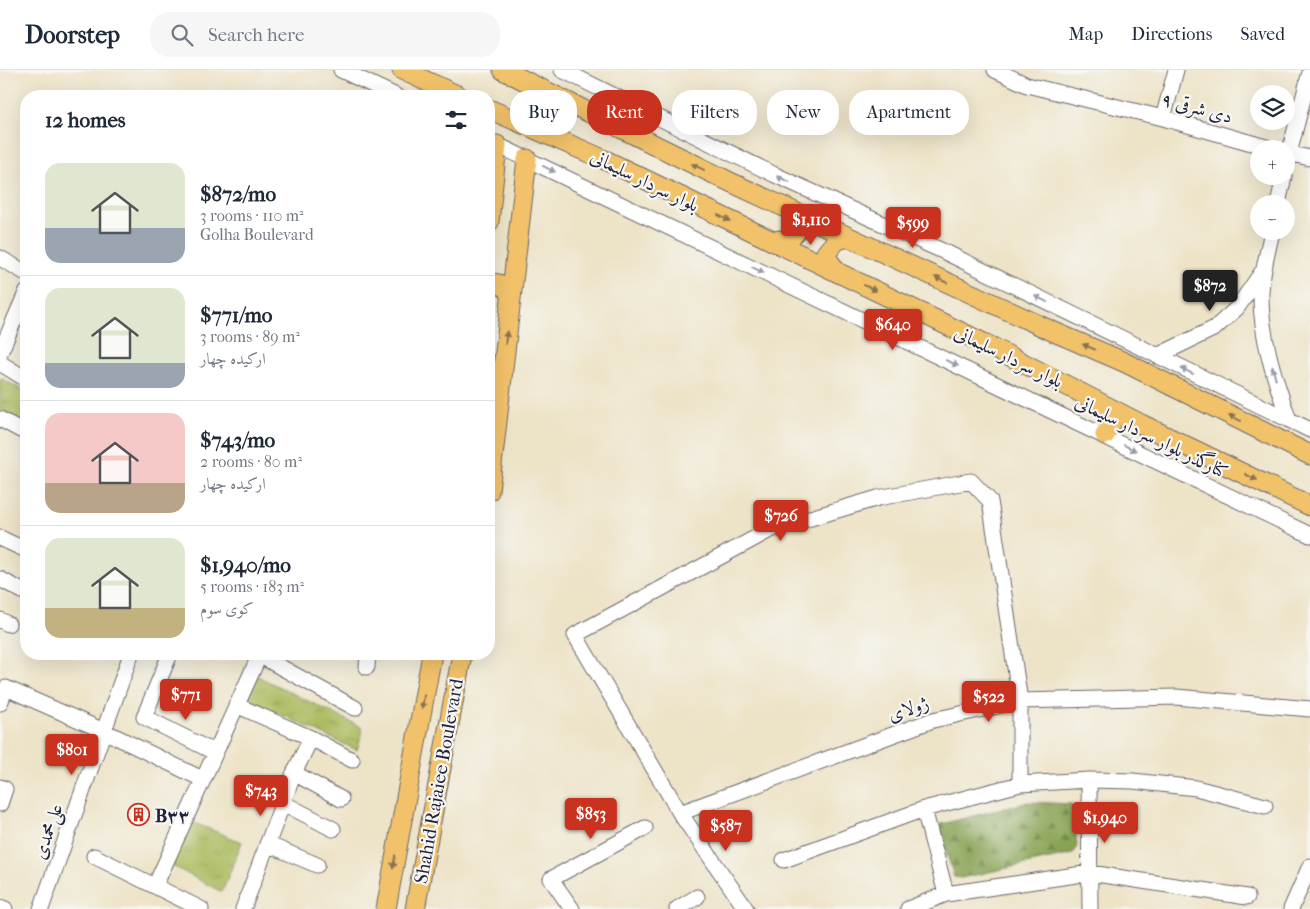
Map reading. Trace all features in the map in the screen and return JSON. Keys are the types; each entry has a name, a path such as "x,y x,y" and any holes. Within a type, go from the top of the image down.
{"main road":[{"path":"402,70 445,90"},
{"name":"بلوار سردار سلیمانی","path":"503,70 543,90"},
{"path":"537,70 554,90"},
{"name":"بلوار سردار سلیمانی","path":"577,107 795,213 1124,362 1310,455"},
{"name":"بلوار سردار سلیمانی","path":"495,112 605,160 994,348 1117,412 1310,506"},
{"path":"495,438 527,159"},
{"path":"772,241 788,240 795,234 798,229 795,213"},
{"path":"838,273 828,260 826,253 837,240 848,237"},
{"path":"495,285 503,285 511,295"},
{"path":"1105,435 1117,412"},
{"name":"Shahid Rajaiee Boulevard","path":"386,909 431,660"},
{"name":"Shahid Rajaiee Boulevard","path":"415,909 461,660"}],"street":[{"path":"341,70 383,90"},
{"path":"562,70 773,174 947,253 1310,430"},
{"name":"۹ دی شرقی","path":"995,70 1027,85 1163,118 1250,143"},
{"path":"1163,118 1176,70"},
{"path":"1292,140 1310,72"},
{"name":"کنارگذر بلوار سردار سلیمانی","path":"495,144 1310,534"},
{"path":"1295,157 1310,158"},
{"path":"1270,240 1261,292 1264,321 1276,380 1290,420"},
{"path":"0,258 20,270"},
{"path":"1157,356 1215,328 1237,308 1264,269"},
{"path":"0,353 20,307"},
{"path":"0,363 20,375"},
{"path":"0,419 20,430"},
{"path":"746,909 680,813 574,635 770,530 878,498 971,481 990,501 1020,700 1020,784"},
{"path":"0,538 20,547"},
{"path":"0,579 20,590"},
{"name":"علی‌محمدی","path":"41,909 129,660"},
{"path":"168,660 144,717 214,752"},
{"path":"155,886 256,660"},
{"path":"270,660 355,708"},
{"path":"0,703 6,688 104,731 202,779"},
{"name":"ژولای","path":"680,813 933,720 1020,700 1176,697 1310,709"},
{"path":"236,705 311,738 352,760"},
{"path":"243,909 282,803 311,738"},
{"path":"294,773 340,799"},
{"path":"1089,780 1090,909"},
{"path":"784,860 924,809 1020,784 1089,780 1133,781 1196,788 1264,806"},
{"path":"0,786 5,789 0,804"},
{"path":"282,803 333,829"},
{"path":"924,809 946,894"},
{"path":"572,909 552,879 645,828"},
{"path":"267,844 317,865"},
{"path":"94,856 201,909"},
{"path":"1291,909 1310,866"},
{"path":"908,909 946,894 1090,873 1247,897"},
{"path":"677,909 697,897"},
{"path":"0,906 5,909"}],"green space":[{"path":"0,378 20,389 20,421 0,410"},
{"path":"255,675 363,728 357,750 248,699"},
{"path":"1028,802 1072,804 1077,846 1073,854 961,878 954,877 938,825"},
{"path":"189,821 242,842 222,892 171,865"}],"place":[{"name":"B۳۳","path":"139,815"}]}
